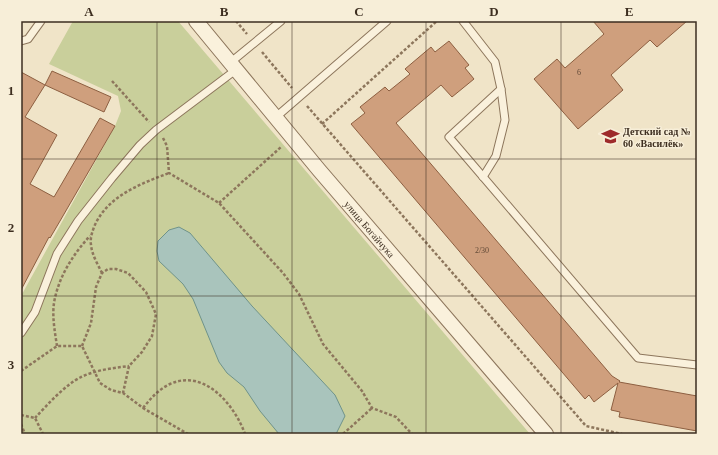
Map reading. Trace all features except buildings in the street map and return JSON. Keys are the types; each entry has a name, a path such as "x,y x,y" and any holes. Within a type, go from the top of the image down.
{"street":[{"name":"улица Богайчука","path":"196,21 546,434"}],"lane":[{"path":"21,41 28,39 41,21"},
{"path":"21,333 35,312 57,254 78,221 140,144 234,66 254,42 281,21"},
{"path":"276,117 387,21"},
{"path":"463,21 495,62 501,88 505,120 496,156 483,177"},
{"path":"501,88 449,138 638,358 697,365"}],"path":[{"path":"236,21 322,124 586,426 622,434"},
{"path":"322,124 437,21"},
{"path":"112,81 156,130 167,146 169,173"},
{"path":"219,203 284,144"},
{"path":"169,173 219,203 283,273 299,294 323,344 362,391 372,408 396,417 412,434"},
{"path":"102,273 91,245 91,236 98,219 106,208 121,194 169,173"},
{"path":"57,346 54,304 57,294 69,263 76,251 91,236"},
{"path":"123,393 129,366 142,352 152,336 156,314 146,292 137,282 128,274 116,269 108,269 102,273 96,288 91,323 82,346 94,372 100,383 111,390 123,393 143,408 188,434"},
{"path":"21,371 57,346 82,346"},
{"path":"35,418 54,398 79,378 94,372 129,366"},
{"path":"143,408 152,397 172,383 192,381 210,387 228,402 237,415 245,434"},
{"path":"343,434 372,408"},
{"path":"21,415 35,418"},
{"path":"35,418 43,434"},
{"path":"21,424 25,434"}],"green space":[{"path":"73,21 178,21 530,434 21,434 21,296 115,126 121,111 118,96 49,64"}],"water":[{"path":"179,227 190,233 252,306 335,395 345,416 336,434 279,434 260,411 244,387 227,373 219,362 193,299 183,284 159,261 157,251 158,241 169,230"}],"place":[{"name":"Детский сад № 60 «Василёк»","path":"610,137"}]}
